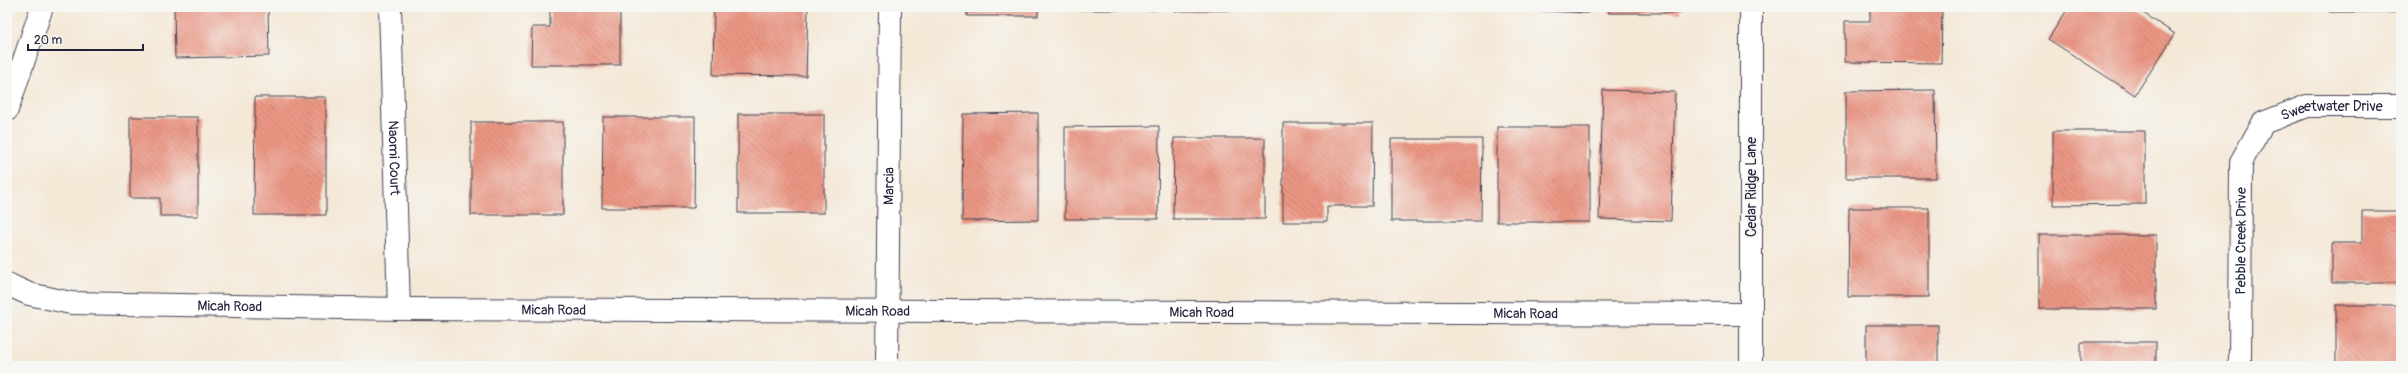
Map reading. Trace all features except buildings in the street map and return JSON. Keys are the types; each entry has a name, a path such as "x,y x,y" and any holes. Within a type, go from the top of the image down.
{"street":[{"path":"7,110 42,7"},
{"name":"Naomi Court","path":"390,7 399,309"},
{"name":"Marcia","path":"887,366 890,7"},
{"name":"Cedar Ridge Lane","path":"1751,7 1751,366"},
{"name":"Sweetwater Drive","path":"2263,123 2307,106 2401,106"},
{"name":"Pebble Creek Drive","path":"2240,366 2241,162 2263,123"},
{"name":"Micah Road","path":"7,284 29,294 71,303 399,309 1751,314"}]}
